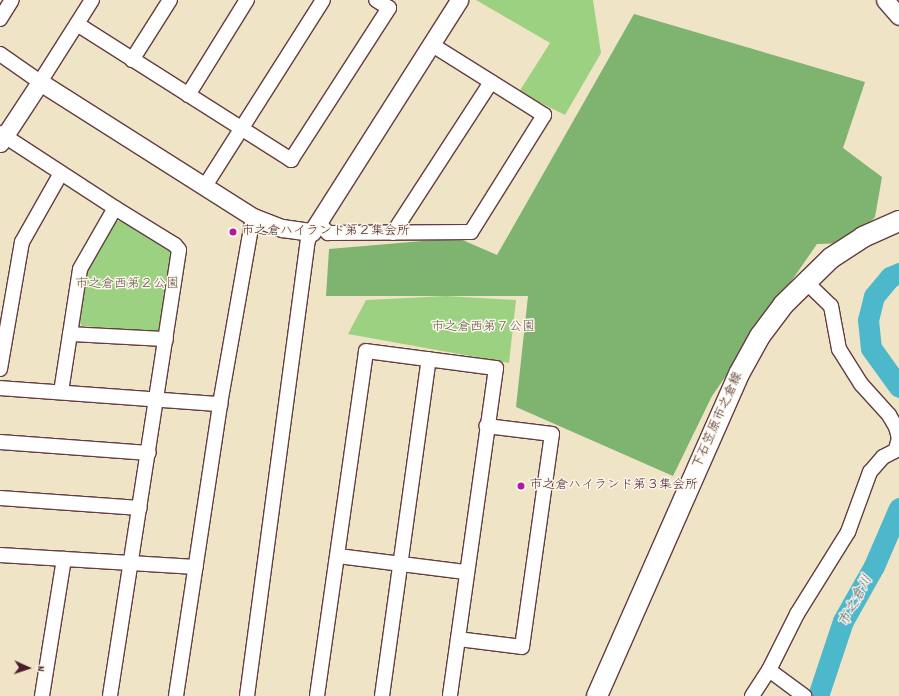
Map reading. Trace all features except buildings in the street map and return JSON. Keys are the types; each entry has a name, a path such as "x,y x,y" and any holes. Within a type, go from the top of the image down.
{"main road":[{"name":"下石笠原市之倉線","path":"596,696 739,374 760,336 805,282 832,258 863,237 899,221"}],"street":[{"path":"0,19 12,0"},
{"path":"92,0 40,82 1,137 175,245 179,250 149,454 110,696"},
{"path":"132,60 170,0"},
{"path":"188,94 247,0"},
{"path":"205,186 240,128 323,0"},
{"path":"77,24 291,160 389,8 376,0"},
{"path":"247,696 308,240 459,0"},
{"path":"885,0 899,16"},
{"path":"0,54 40,82 253,217 282,228 315,227 328,233 471,232 544,115 431,44"},
{"path":"393,233 490,82"},
{"path":"0,369 22,242 61,173"},
{"path":"61,392 80,269 115,208"},
{"path":"176,696 220,404 253,217"},
{"path":"752,696 769,670 797,614 848,532 870,472 883,457 897,449 899,438 896,427 889,415 861,384 839,349 831,306 805,282"},
{"path":"70,334 166,339"},
{"path":"317,696 366,351 496,368 465,572 450,696"},
{"path":"382,696 399,564 429,359"},
{"path":"0,388 220,404"},
{"path":"458,639 522,647 552,434 486,426"},
{"path":"0,442 149,454"},
{"path":"0,498 140,508"},
{"path":"0,555 196,567"},
{"path":"338,556 465,572"},
{"path":"42,696 64,559"},
{"path":"769,670 804,696"}],"green space":[{"path":"476,0 593,0 601,53 565,115 519,92 550,43"},
{"path":"634,14 865,82 843,148 882,177 875,217 850,243 817,244 712,396 673,476 516,407 528,296 326,296 329,249 458,238 497,255"},
{"name":"市之倉西第２公園","path":"116,221 123,221 169,249 173,260 163,326 155,332 82,326 78,320 89,265"},
{"name":"市之倉西第７公園","path":"446,296 516,300 509,363 348,334 366,300"}],"waterway":[{"name":"市之倉川","path":"899,273 890,277 874,296 868,320 871,348 899,387"},
{"name":"市之倉川","path":"818,696 843,621 874,566 899,508"}],"place":[{"name":"市之倉ハイランド第２集会所","path":"233,232"},
{"name":"市之倉ハイランド第３集会所","path":"521,486"}]}
